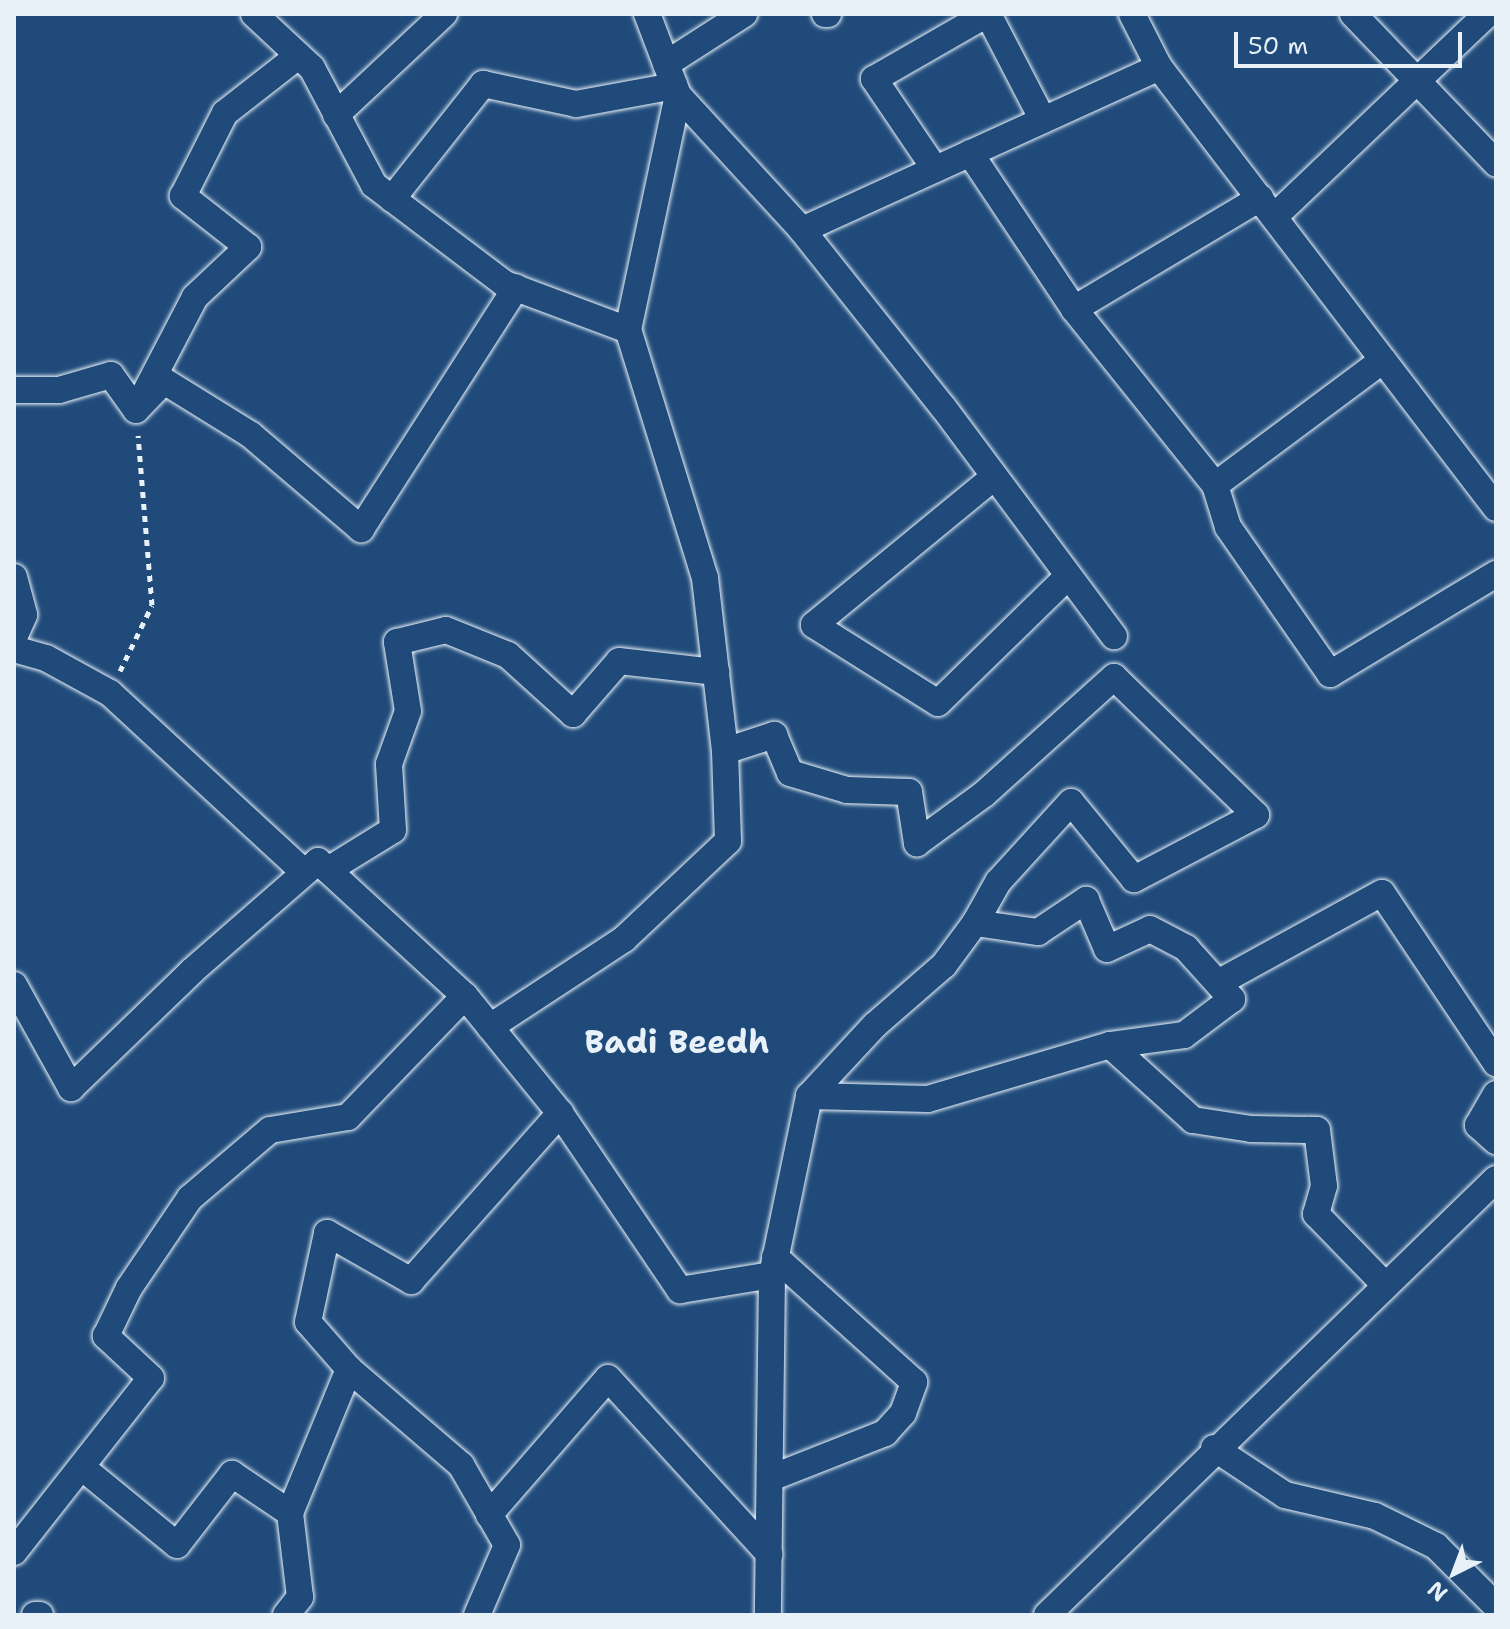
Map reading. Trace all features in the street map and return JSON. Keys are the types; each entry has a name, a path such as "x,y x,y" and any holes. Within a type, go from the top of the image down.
{"street":[{"path":"254,14 312,68 374,185 516,288 628,330"},
{"path":"336,115 444,14"},
{"path":"647,14 673,82 802,230 1114,636"},
{"path":"392,199 483,84 576,104 673,82 744,14"},
{"path":"935,169 874,79 988,14 1043,120"},
{"path":"1132,14 1159,67 1496,508"},
{"path":"1353,14 1496,163"},
{"path":"1074,309 1267,208 1417,80 1487,14"},
{"path":"136,410 195,297 248,247 183,196 225,113 298,56"},
{"path":"802,230 1159,67"},
{"path":"490,1027 624,939 728,841 725,751 705,578 628,330 673,82"},
{"path":"970,153 1074,309 1215,485 1228,527 1330,674 1496,574"},
{"path":"136,410 164,381 197,398 251,435 361,529 516,288"},
{"path":"1215,485 1383,360"},
{"path":"14,390 59,390 111,375 136,410"},
{"path":"994,477 814,625 938,703 1068,576"},
{"path":"14,577 24,615 14,637"},
{"path":"14,985 71,1088 192,971 316,871 393,830 389,764 408,711 397,642 446,630 508,655 573,714 619,661 716,672"},
{"path":"14,649 46,658 110,693 465,996 560,1113 680,1290 774,1266"},
{"path":"725,751 774,735 790,773 847,790 909,792 917,843 984,794 1114,677 1256,815 1134,879 1071,802 998,882 975,923 944,965 875,1025 809,1096 774,1266 768,1615"},
{"path":"1218,983 1382,893 1496,1063"},
{"path":"809,1096 928,1099 1110,1045 1184,1035 1232,999 1186,948 1150,929 1107,949 1086,900 1038,932 975,923"},
{"path":"14,1552 84,1469 151,1378 106,1336 129,1288 190,1198 270,1130 348,1117 465,996"},
{"path":"1110,1045 1193,1120 1251,1129 1317,1130 1324,1186 1316,1214 1385,1285"},
{"path":"1496,1094 1478,1125 1496,1141"},
{"path":"477,1615 507,1545 461,1465 349,1369 308,1322 327,1233 411,1281 560,1113"},
{"path":"1047,1615 1214,1448 1496,1179"},
{"path":"771,1478 885,1433 903,1413 914,1382 774,1266"},
{"path":"286,1615 300,1597 290,1513 349,1369"},
{"path":"489,1515 608,1378 769,1554"},
{"path":"1214,1448 1285,1495 1375,1516 1436,1546 1486,1607"},
{"path":"84,1469 177,1545 232,1474 290,1513"}],"path":[{"path":"110,693 152,605 136,410"}],"district":[{"name":"Badi Beedh","path":"677,1042"}]}
